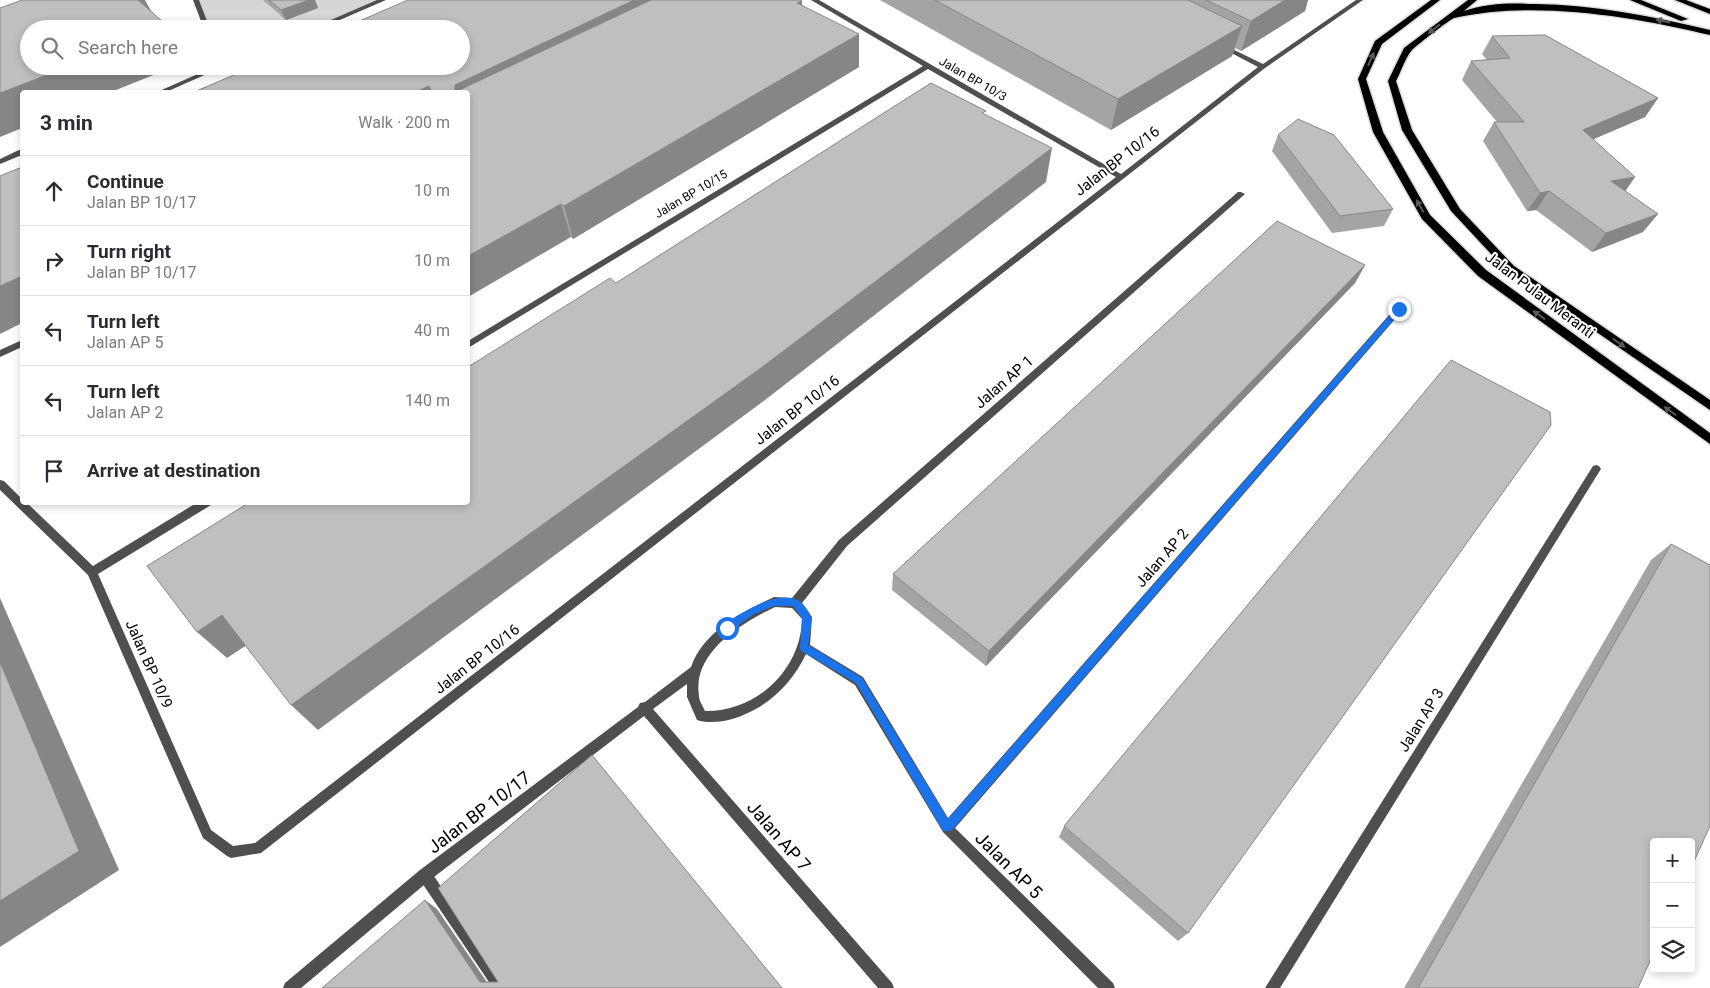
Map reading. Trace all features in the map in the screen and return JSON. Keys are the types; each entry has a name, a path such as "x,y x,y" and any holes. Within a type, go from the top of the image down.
{"main road":[{"name":"Jalan Pulau Meranti","path":"1436,0 1378,43 1362,79 1378,132 1426,217 1482,273 1710,439"},
{"name":"Jalan Pulau Meranti","path":"1473,0 1407,50 1392,81 1407,130 1456,211 1510,268 1710,406"},
{"path":"1634,0 1710,29"},
{"path":"1679,0 1710,12"},
{"path":"1447,18 1487,7 1563,6 1592,8 1668,22 1710,33"}],"street":[{"path":"196,0 204,20"},
{"path":"335,20 383,0"},
{"name":"Jalan BP 10/3","path":"814,0 1121,177"},
{"name":"Jalan BP 10/16","path":"257,850 1263,67 1360,0"},
{"path":"1212,42 1263,67"},
{"name":"Jalan BP 10/15","path":"470,344 928,66"},
{"path":"166,90 200,75"},
{"path":"0,162 20,153"},
{"name":"Jalan AP 1","path":"795,603 843,543 1241,194"},
{"name":"Jalan AP 2","path":"947,828 1399,309"},
{"path":"0,354 20,344"},
{"name":"Jalan AP 3","path":"1272,988 1596,469"},
{"name":"Jalan BP 10/9","path":"0,484 20,503"},
{"name":"Jalan BP 10/9","path":"22,505 92,572 207,834 231,852 257,850"},
{"path":"92,572 202,505"},
{"name":"Jalan BP 10/17","path":"774,602 795,603 807,617 804,647 794,667 760,701 737,713 712,718 701,716 696,708 692,689 695,671 704,653 727,628 751,611 774,602"},
{"name":"Jalan AP 5","path":"804,647 859,680 947,828 1108,988"},
{"name":"Jalan BP 10/17","path":"290,988 425,876 695,671"},
{"name":"Jalan AP 7","path":"644,708 887,988"},
{"path":"425,876 501,988"}],"shaded area":[{"path":"197,0 383,0 335,20 204,20"}],"building":[{"path":"22,0 138,0 161,20 20,20 20,75 47,75 0,93 0,8"},
{"path":"269,0 309,0 281,10"},
{"path":"408,0 634,0 455,85 455,90 431,90 429,86 420,90 199,90 234,75 470,75 470,20 362,20"},
{"path":"651,0 800,0 802,1 797,3 859,34 564,206 561,204 470,255 470,90 459,90"},
{"path":"935,0 1188,0 1242,26 1118,99"},
{"path":"1206,0 1285,0 1251,21"},
{"path":"1545,35 1658,98 1583,130 1635,177 1611,181 1658,214 1606,233 1549,191 1540,193 1494,122 1524,122 1471,61 1510,58 1492,36"},
{"path":"931,83 986,111 982,113 1052,148 761,368 291,705 222,615 197,632 147,566 245,505 470,505 470,366 610,278 616,283"},
{"path":"1298,119 1334,135 1393,209 1340,216 1278,135"},
{"path":"20,168 20,277 0,286 0,176"},
{"path":"1277,221 1365,265 989,651 893,574"},
{"path":"1451,360 1550,412 1551,425 1188,933 1064,826"},
{"path":"1671,544 1710,565 1710,826 1695,859 1695,838 1650,838 1650,961 1638,988 1418,988"},
{"path":"0,662 79,851 0,901"},
{"path":"592,755 782,988 322,988 425,900 480,982 498,982 438,888"}],"route":[{"path":"727,628 751,611 774,602 795,603 800,607 807,617 804,647 859,680 947,828 1399,309"}]}
